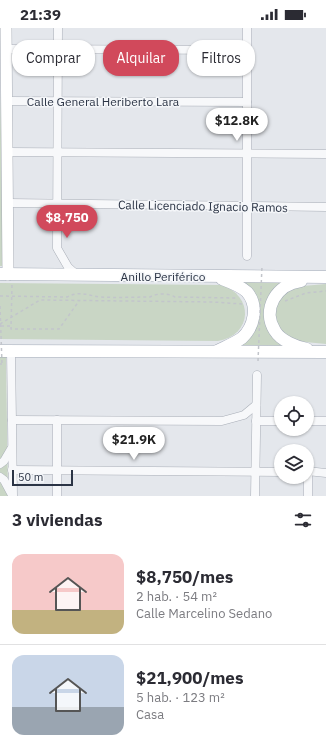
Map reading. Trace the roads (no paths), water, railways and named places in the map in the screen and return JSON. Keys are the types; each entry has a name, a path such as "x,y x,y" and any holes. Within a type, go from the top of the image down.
{"main road":[{"name":"Anillo Periférico","path":"7,275 326,278"},
{"path":"214,276 234,284 247,292 253,304 254,314 250,329 241,338 216,352"},
{"path":"324,352 300,348 287,341 275,332 269,313 271,303 284,286 294,282 326,278"},
{"path":"6,351 216,352 258,356 324,352"}],"street":[{"path":"6,28 8,101 5,145 8,169 7,275"},
{"path":"58,28 58,40"},
{"path":"247,28 247,40"},
{"path":"7,49 12,49"},
{"path":"95,49 187,50"},
{"path":"57,76 57,248 68,267 78,275"},
{"path":"247,76 247,256"},
{"name":"Calle General Heriberto Lara","path":"8,101 247,102"},
{"path":"5,145 57,153 326,154"},
{"path":"0,160 8,169"},
{"name":"Calle Licenciado Ignacio Ramos","path":"8,203 326,207"},
{"path":"6,351 12,420 12,496"},
{"path":"255,496 257,372"},
{"path":"12,420 222,421 244,415 256,405"},
{"path":"57,420 57,496"},
{"path":"256,421 274,421"},
{"path":"314,421 326,421"},
{"path":"0,464 4,461 12,448"},
{"path":"12,470 274,472"},
{"path":"314,472 326,472"},
{"path":"0,478 4,480 12,496"},
{"path":"308,484 308,496"}]}
